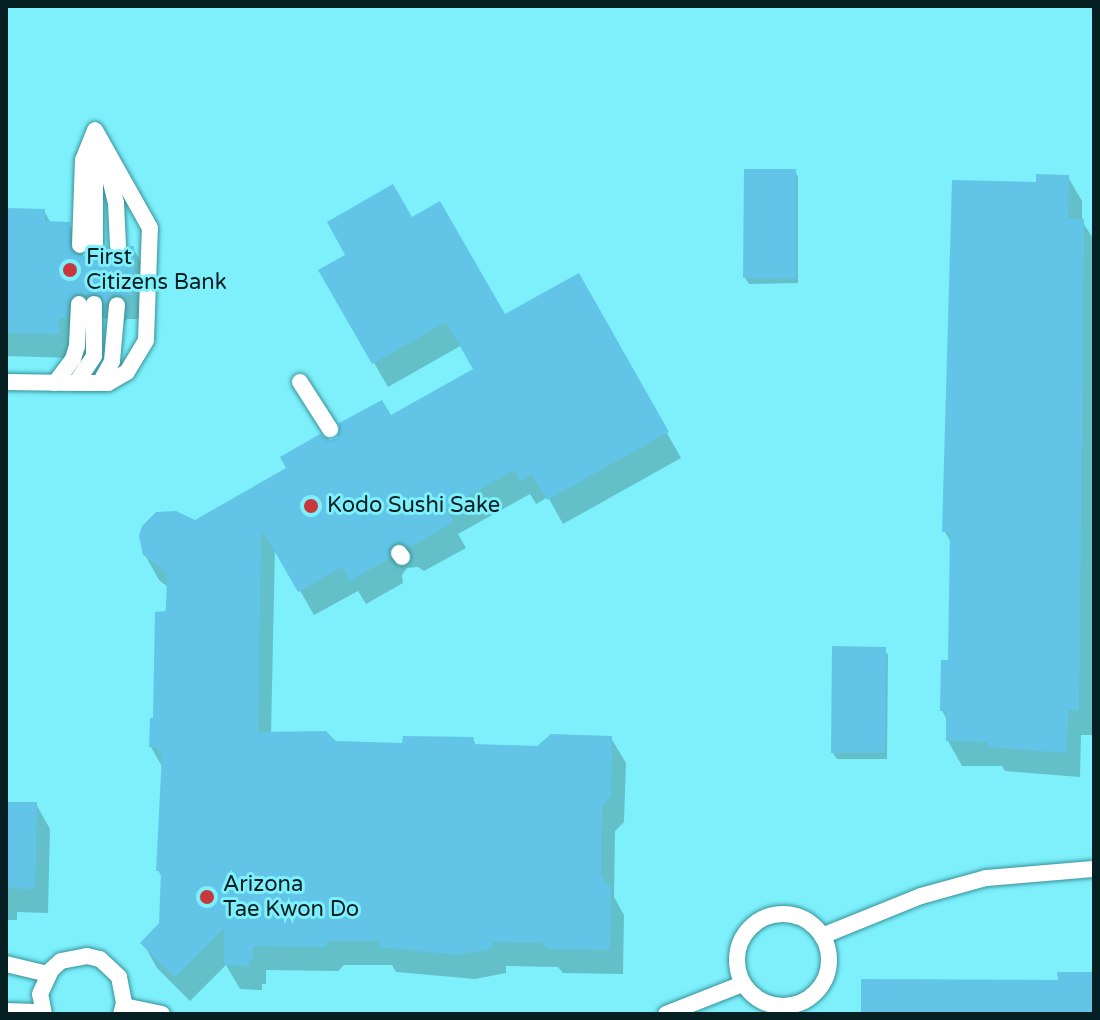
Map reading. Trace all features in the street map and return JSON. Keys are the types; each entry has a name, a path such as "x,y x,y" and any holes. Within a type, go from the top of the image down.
{"lane":[{"path":"87,245 95,130"},
{"path":"95,130 111,176 118,246"},
{"path":"6,382 108,383 127,372 146,340 150,228 95,130"},
{"path":"55,383 73,359 86,304 94,356 76,383"},
{"path":"100,383 112,361 117,305"},
{"path":"300,382 330,429"},
{"path":"822,936 921,896 986,878 1094,869"},
{"path":"772,915 801,917 822,936 829,964 826,978 807,1000 793,1006 764,1003 742,984 736,956 740,942 759,920 772,915"},
{"path":"6,1011 44,1013 40,994 48,974 61,961 73,956 100,959 119,977 123,1010 162,1014"},
{"path":"6,964 48,974"},
{"path":"666,1014 742,984"}],"building":[{"path":"744,169 796,169 796,278 743,278"},
{"path":"1036,174 1069,175 1068,218 1084,219 1079,711 1068,710 1067,753 988,747 988,742 946,741 946,711 940,711 941,660 948,660 950,532 942,532 952,180 1036,182"},
{"path":"393,184 412,217 440,201 505,314 579,273 669,432 547,500 532,474 520,481 514,470 446,509 454,522 409,548 403,543 393,544 389,549 390,558 350,581 342,567 298,592 261,528 258,732 326,731 336,741 402,743 403,736 474,737 473,744 537,746 551,734 612,736 611,797 602,805 601,876 611,888 610,950 547,949 542,943 493,942 493,948 460,955 379,947 380,941 330,941 324,947 253,946 253,960 249,960 249,966 224,965 224,928 175,977 140,943 159,923 161,871 156,871 162,754 158,754 158,748 149,747 150,718 153,718 155,612 166,611 167,572 143,555 139,536 142,526 156,512 176,511 195,520 286,468 280,457 320,434 330,440 337,438 339,423 382,400 391,415 473,369 446,322 372,364 318,270 345,255 327,222"},
{"name":"First Citizens Bank","path":"6,208 45,209 45,221 70,222 70,249 79,256 100,255 107,245 109,253 119,257 129,246 134,246 133,295 113,295 105,304 99,294 75,294 68,303 67,318 59,318 59,334 6,333"},
{"path":"832,646 886,647 885,753 831,753"},
{"path":"6,802 37,802 35,889 6,888"},
{"path":"1057,972 1094,972 1094,1014 861,1014 861,979 1058,980"}],"place":[{"name":"First Citizens Bank","path":"70,270"},
{"name":"Kodo Sushi Sake","path":"311,506"},
{"name":"Arizona Tae Kwon Do","path":"207,897"}]}
